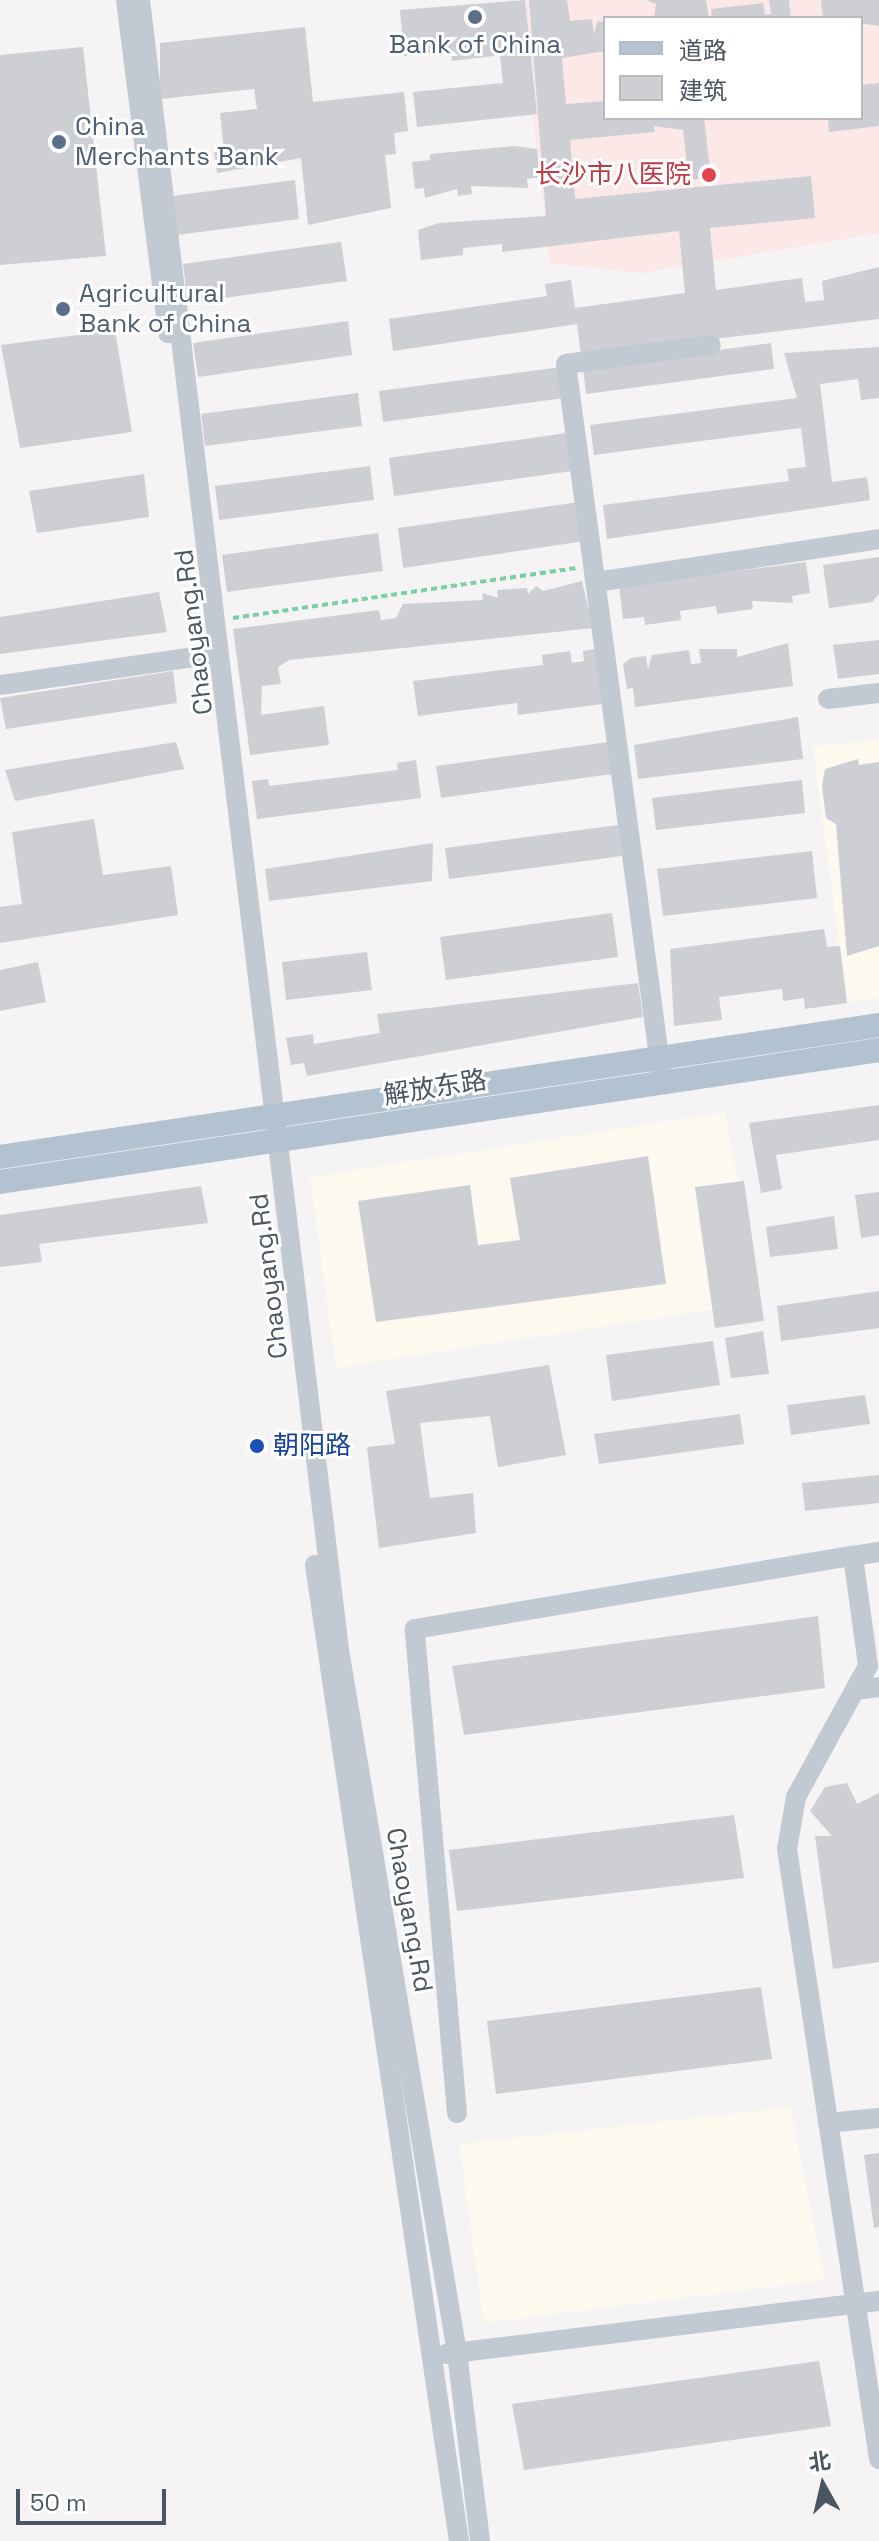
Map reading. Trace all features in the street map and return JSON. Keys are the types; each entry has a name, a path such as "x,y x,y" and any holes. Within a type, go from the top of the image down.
{"main road":[{"name":"解放东路","path":"0,1157 270,1118 659,1055 879,1025"},
{"name":"解放东路","path":"0,1182 274,1143 662,1079 879,1050"}],"street":[{"name":"Chaoyang.Rd","path":"126,0 339,1650 457,2353 480,2541"},
{"name":"Chaoyang.Rd","path":"140,0 219,620 270,1118"},
{"path":"662,1079 566,364 711,345"},
{"path":"594,573 879,539"},
{"path":"0,685 209,655"},
{"path":"828,699 879,693"},
{"name":"Chaoyang.Rd","path":"274,1143 324,1651 459,2541"},
{"path":"457,2113 415,1629 879,1552"},
{"path":"853,1556 868,1666 796,1797 787,1849 879,2459"},
{"path":"855,1690 879,1687"},
{"path":"828,2123 879,2118"},
{"path":"432,2355 879,2301"}],"path":[{"path":"219,620 594,573"}],"shaded area":[{"name":"长沙市八医院","path":"520,0 879,0 879,233 640,273 550,263"},
{"path":"879,739 879,998 847,1003 813,747"},
{"path":"725,1112 761,1302 336,1368 310,1177"},
{"path":"790,2107 825,2280 484,2323 459,2144"}],"building":[{"path":"525,0 537,114 417,127 413,92 503,83 499,48 494,56 452,61 451,51 404,56 400,10"},
{"path":"529,0 567,0 570,21 592,19 594,35 597,22 603,21 603,51 562,58 566,104 603,101 603,120 704,120 711,178 689,180 683,130 654,126 655,132 570,140 575,199 811,176 815,218 710,228 716,290 802,278 805,302 824,300 822,281 879,267 879,319 581,355 577,324 393,351 389,319 547,296 545,284 571,280 575,308 685,293 679,231 502,252 502,244 463,248 463,255 421,260 418,230 439,223 546,216"},
{"path":"646,0 706,0 709,16 654,16 656,4"},
{"path":"769,0 789,0 791,16 712,16 711,9 763,3 765,15 771,14"},
{"path":"821,0 879,0 879,26 863,24 863,16 823,16"},
{"path":"305,27 313,102 404,92 408,131 394,133 396,154 385,155 391,208 308,225 301,158 217,173 214,152 224,151 220,113 257,109 254,89 160,99 160,43"},
{"path":"83,47 106,256 0,265 0,55"},
{"path":"879,83 879,126 829,132 828,120 863,120 863,85"},
{"path":"514,146 537,149 540,177 527,179 528,188 471,186 472,194 458,196 457,189 425,198 424,188 415,189 412,162 430,160 430,154"},
{"path":"295,180 299,219 177,235 172,196"},
{"path":"341,242 347,281 188,303 183,264"},
{"path":"348,321 352,355 198,377 193,343"},
{"path":"115,330 132,432 20,448 1,345"},
{"path":"771,343 774,369 586,394 583,368"},
{"path":"879,347 879,398 861,400 858,379 820,384 832,482 867,477 870,500 607,539 603,505 789,481 787,469 806,467 801,428 594,455 590,425 797,398 784,353"},
{"path":"561,367 565,398 383,422 379,391"},
{"path":"358,393 362,426 205,446 201,414"},
{"path":"567,433 572,471 394,496 389,458"},
{"path":"370,466 374,500 219,520 215,486"},
{"path":"144,474 149,517 37,533 29,491"},
{"path":"579,502 585,541 403,568 398,528"},
{"path":"378,533 383,571 227,592 222,555"},
{"path":"879,557 879,594 872,602 829,608 823,565"},
{"path":"806,562 810,593 792,596 793,603 752,601 753,609 717,614 716,606 680,611 681,620 645,625 644,617 623,619 619,586"},
{"path":"582,581 593,628 289,660 278,667 281,684 262,686 261,715 324,706 329,745 250,755 233,629 379,610 381,620 396,618 403,604 483,600 482,593 498,598 497,590 527,588 528,594 536,586 543,591"},
{"path":"159,592 167,632 0,654 0,617"},
{"path":"879,640 879,674 838,679 833,645"},
{"path":"788,643 793,686 635,707 633,688 627,689 623,664 631,658 646,656 648,670 652,655 689,650 691,664 701,663 699,649 737,649 737,657"},
{"path":"595,649 602,704 518,715 517,703 418,716 413,681 543,665 542,655 570,651 572,663 584,661 583,651"},
{"path":"173,671 177,703 6,729 0,698"},
{"path":"798,717 803,759 638,779 634,745"},
{"path":"176,742 184,769 15,801 5,770"},
{"path":"608,742 612,774 441,798 436,766"},
{"path":"858,759 859,765 879,762 879,946 847,956 836,824 826,818 822,786 825,769"},
{"path":"416,760 421,798 257,819 252,781 268,779 269,786 398,770 397,763"},
{"path":"802,780 805,813 656,830 652,798"},
{"path":"94,819 103,875 171,866 178,915 0,943 0,907 22,904 12,832"},
{"path":"618,825 622,856 449,879 445,848"},
{"path":"433,843 432,881 269,901 265,869"},
{"path":"812,851 817,898 663,916 657,869"},
{"path":"612,913 618,957 446,980 440,937"},
{"path":"824,929 827,947 840,946 847,1003 805,1009 804,998 783,1001 782,989 719,997 722,1020 674,1026 670,949"},
{"path":"367,952 372,990 286,1000 282,962"},
{"path":"38,962 46,1002 0,1011 0,970"},
{"path":"638,983 643,1017 307,1076 304,1063 291,1065 286,1038 313,1034 314,1044 380,1033 377,1014"},
{"path":"879,1105 879,1140 776,1155 782,1189 761,1193 749,1123"},
{"path":"648,1156 666,1284 376,1322 358,1201 470,1185 478,1245 520,1240 510,1178"},
{"path":"744,1181 764,1321 715,1328 695,1187"},
{"path":"201,1186 208,1223 39,1244 42,1262 0,1267 0,1215"},
{"path":"879,1192 879,1235 861,1238 855,1195"},
{"path":"834,1216 838,1249 770,1257 766,1227"},
{"path":"879,1291 879,1328 781,1341 777,1306"},
{"path":"763,1331 769,1374 731,1378 725,1338"},
{"path":"713,1341 720,1385 612,1401 606,1355"},
{"path":"549,1365 566,1455 498,1467 490,1416 420,1423 430,1498 473,1493 476,1533 379,1548 367,1447 395,1444 386,1391"},
{"path":"865,1395 870,1424 791,1435 787,1405"},
{"path":"740,1414 744,1444 599,1464 594,1434"},
{"path":"879,1475 879,1503 805,1511 802,1483"},
{"path":"818,1616 825,1688 464,1735 452,1666"},
{"path":"847,1783 857,1804 879,1793 879,1962 833,1969 815,1836 832,1836 810,1811 825,1787"},
{"path":"734,1815 744,1878 457,1911 449,1850"},
{"path":"761,1987 772,2059 496,2094 487,2021"},
{"path":"879,2153 879,2227 874,2228 864,2155"},
{"path":"819,2361 831,2426 524,2470 512,2404"}],"place":[{"name":"Bank of China","path":"475,17"},
{"name":"China Merchants Bank","path":"59,142"},
{"name":"长沙市八医院","path":"709,175"},
{"name":"Agricultural Bank of China","path":"63,309"},
{"name":"朝阳路","path":"257,1446"}]}
